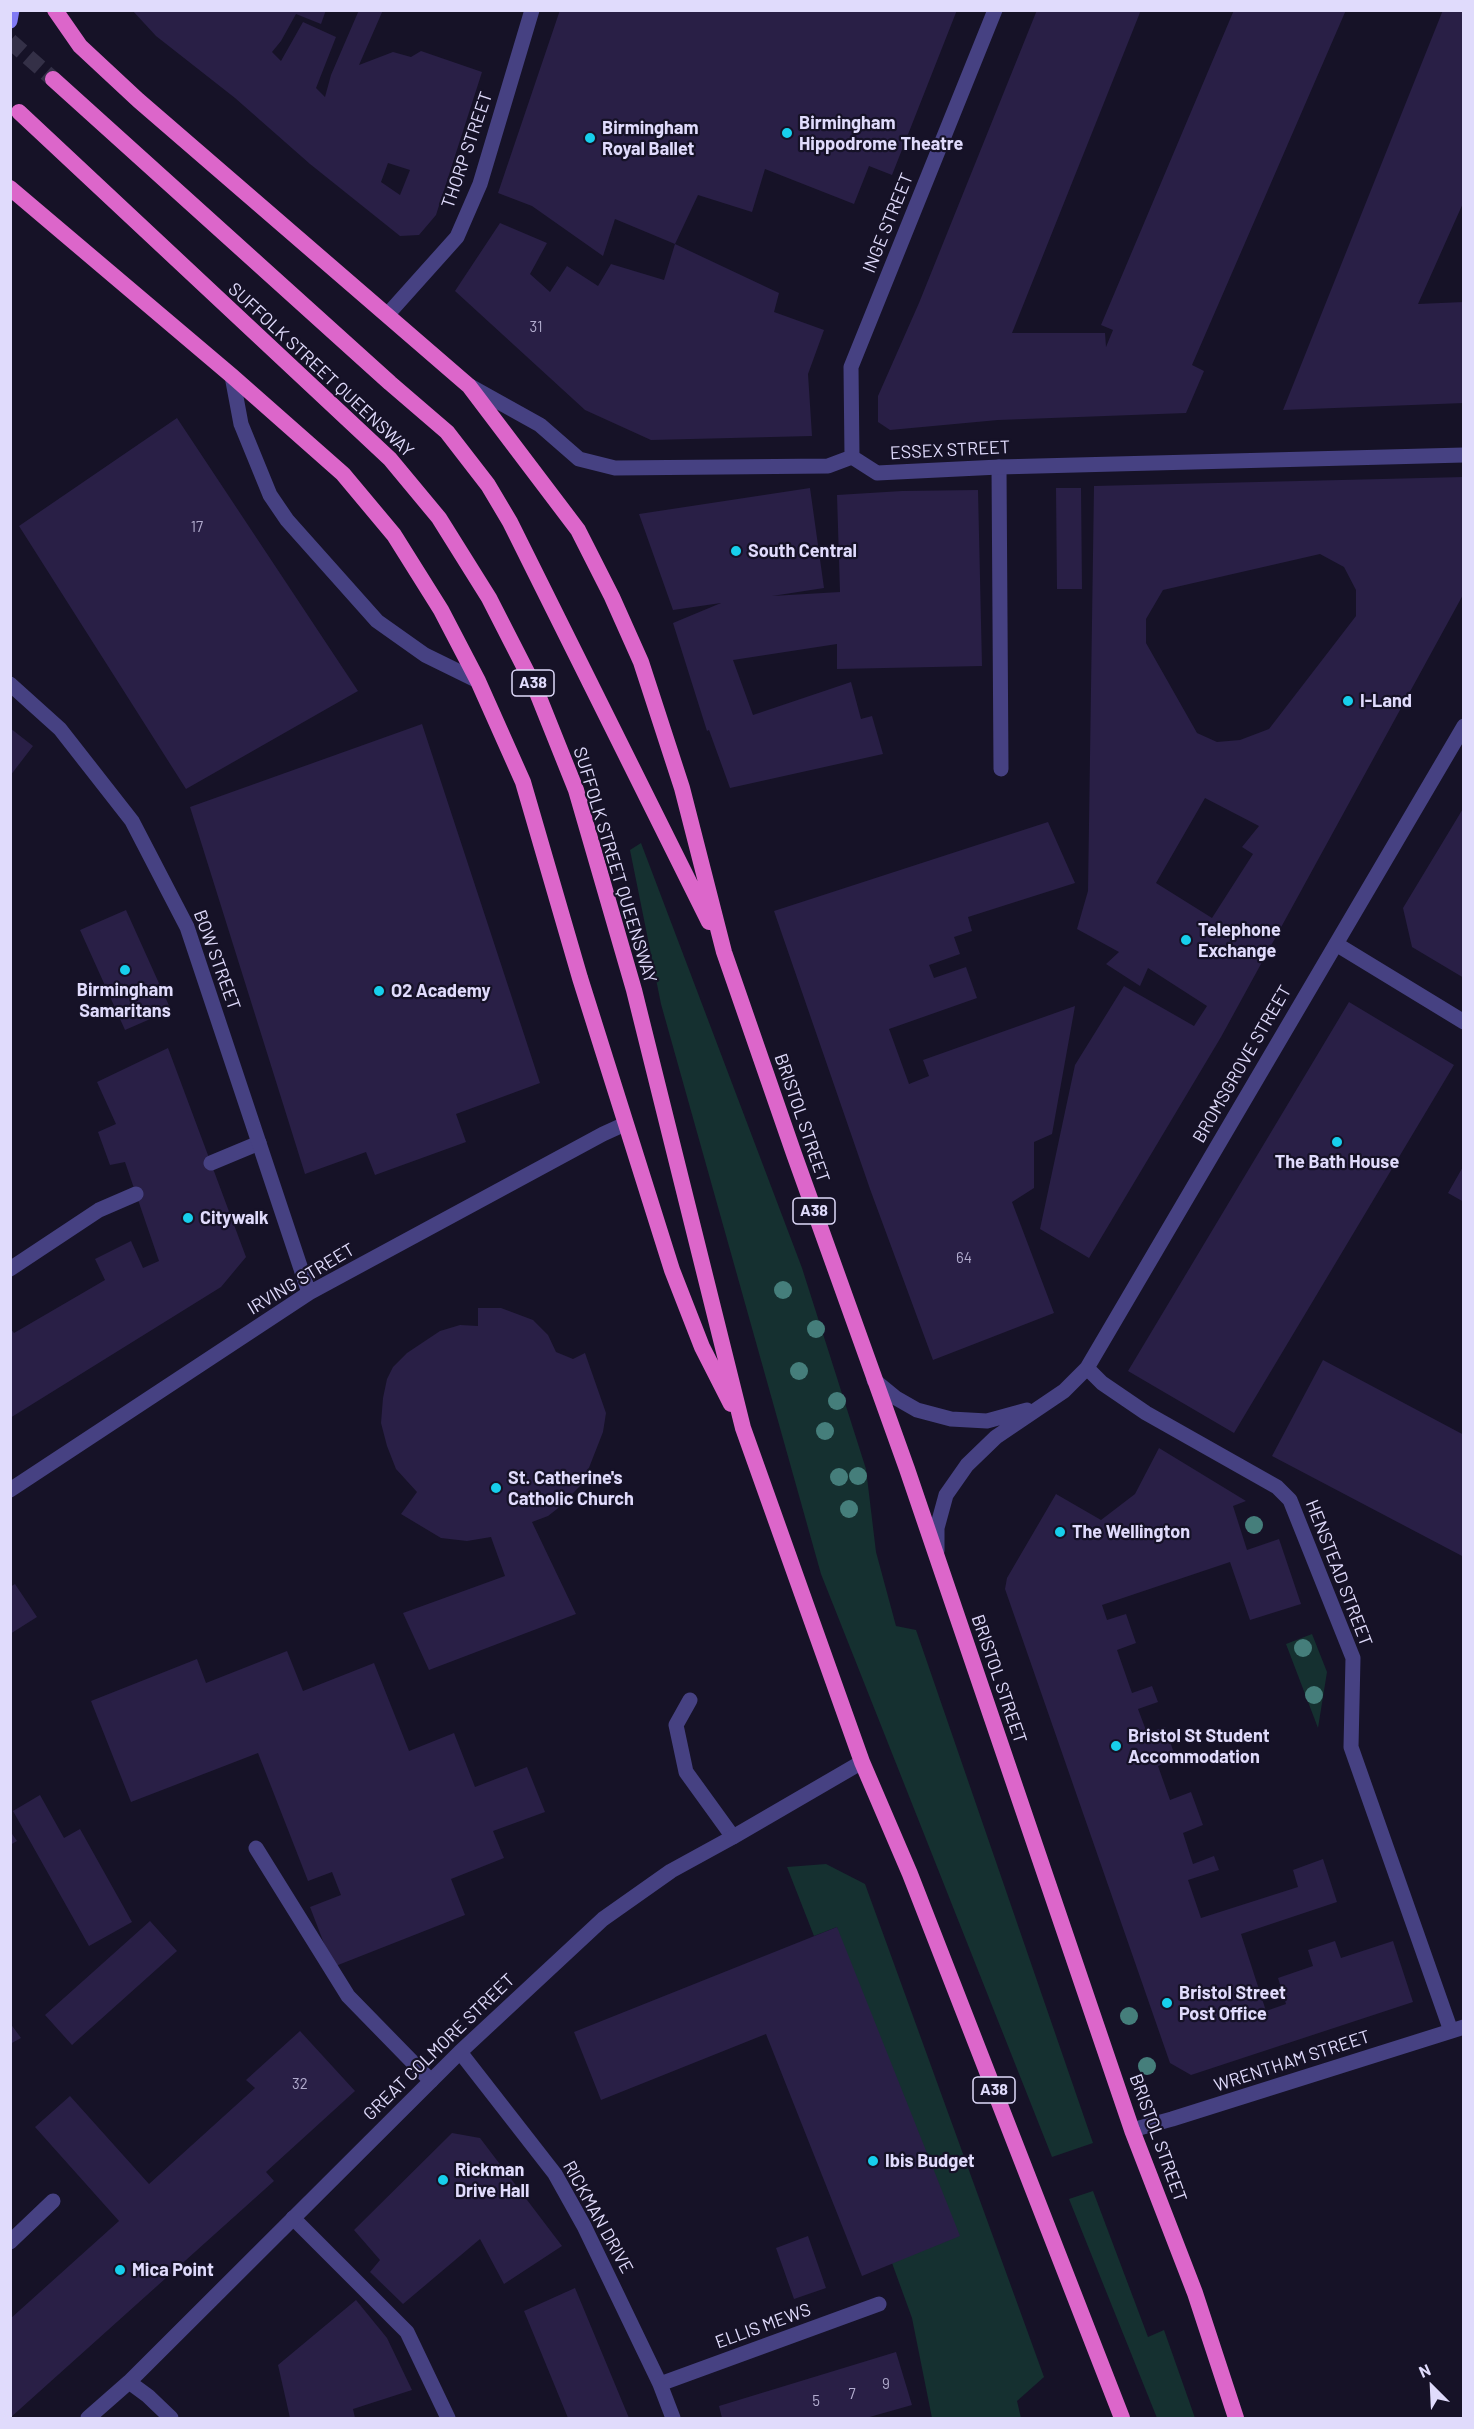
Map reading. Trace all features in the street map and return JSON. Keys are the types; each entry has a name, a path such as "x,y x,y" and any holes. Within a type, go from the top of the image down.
{"highway":[{"path":"55,10 80,46 138,100 469,386 578,530 641,662 682,788 724,952"},
{"name":"SUFFOLK STREET QUEENSWAY","path":"53,79 390,384 447,432 488,485 532,564 724,952"},
{"name":"SUFFOLK STREET QUEENSWAY","path":"19,112 390,459 439,518 489,598 536,690 576,790 634,990 743,1428"},
{"path":"10,188 232,376 343,474 394,535 441,610 478,681 523,782 625,1124 672,1270 702,1347 743,1428"},
{"name":"BRISTOL STREET","path":"724,952 937,1560 1132,2130 1195,2293 1236,2418"},
{"name":"A38","path":"743,1428 862,1762 910,1874 1122,2418"}],"main road":[{"path":"10,21 12,10"}],"street":[{"name":"THORP STREET","path":"388,314 458,237 480,184 532,10"},
{"name":"INGE STREET","path":"852,457 851,367 995,10"},
{"path":"232,376 241,424 270,495 287,520 377,621 425,655 478,681"},
{"path":"469,386 540,425 579,459 615,468 828,466 852,457"},
{"name":"ESSEX STREET","path":"852,457 877,473 999,467 1464,455"},
{"path":"999,467 1001,769"},
{"name":"BOW STREET","path":"16,689 60,729 132,821 187,927 309,1293"},
{"name":"BROMSGROVE STREET","path":"937,1560 937,1528 946,1495 967,1465 996,1437 1064,1391 1086,1368 1464,726"},
{"path":"1336,944 1464,1022"},
{"name":"IRVING STREET","path":"10,1490 309,1293 625,1124"},
{"path":"211,1163 259,1143"},
{"path":"10,1269 99,1210 136,1194"},
{"name":"HENSTEAD STREET","path":"1086,1368 1102,1383 1146,1413 1277,1487 1290,1500 1353,1658 1351,1747 1457,2029"},
{"name":"BROMSGROVE STREET","path":"874,1380 896,1398 917,1410 951,1419 987,1421 1038,1407"},
{"path":"690,1700 676,1725 686,1772 733,1837"},
{"name":"GREAT COLMORE STREET","path":"88,2418 129,2382 431,2080 603,1918 671,1871 862,1762"},
{"path":"256,1848 348,1996 431,2080"},
{"name":"WRENTHAM STREET","path":"1132,2130 1457,2029"},
{"name":"RICKMAN DRIVE","path":"460,2052 555,2175 584,2226 660,2384 673,2418"},
{"path":"10,2242 53,2201"},
{"path":"293,2218 407,2332 448,2418"},
{"name":"ELLIS MEWS","path":"660,2384 879,2304"},
{"path":"129,2382 171,2418"}],"green space":[{"path":"641,843 802,1268 866,1469 876,1552 896,1626 916,1630 1093,2143 1052,2157 821,1574 661,1004 630,850"},
{"path":"1312,1634 1327,1672 1318,1728 1286,1644"},
{"path":"826,1864 865,1884 1044,2377 1017,2401 1021,2418 932,2418 912,2318 892,2263 837,1927 814,1936 787,1867"},
{"path":"1093,2191 1148,2337 1164,2330 1195,2418 1157,2418 1069,2199"}],"building":[{"path":"132,10 326,10 321,24 296,14 272,52 281,61 303,22 336,37 316,88 325,97 331,75 359,10 383,10 359,65 393,52 411,57 421,51 482,72 436,215 419,235 400,236 310,164 235,98 156,36","holes":["388,163 410,170 400,195 381,182"]},
{"path":"560,10 957,10 892,175 869,166 854,204 765,169 752,212 698,195 675,244 615,219 603,256 532,206 498,193"},
{"path":"1037,10 1141,10 1012,333 1105,333 1106,347 1113,330 1101,325 1234,10 1346,10 1192,365 1204,371 1186,413 998,420 890,430 878,422 878,396 919,303"},
{"path":"1443,10 1464,10 1464,201 1418,304 1464,302 1464,403 1283,410"},
{"path":"500,223 547,243 530,274 550,292 567,266 598,286 611,264 664,280 675,244 779,293 774,312 824,330 808,374 812,436 651,440 585,410 455,291"},
{"path":"177,418 358,691 186,789 19,526"},
{"name":"I-Land","path":"1464,477 1464,593 1221,1037 1089,1258 1040,1229 1075,1065 1124,986 1194,1026 1207,1006 1148,968 1140,986 1106,964 1119,952 1077,929 1088,891 1094,486","holes":["1320,554 1344,567 1356,590 1356,616 1269,729 1240,740 1217,742 1197,733 1146,643 1146,619 1163,590","1205,798 1259,826 1242,847 1253,854 1212,918 1156,883"]},
{"path":"810,488 824,588 772,596 840,592 837,495 978,490 982,666 837,669 837,644 733,660 753,715 851,682 861,719 872,716 883,754 730,788 709,730 707,731 673,623 721,603 673,610 639,514"},
{"path":"1056,488 1081,488 1082,589 1057,589"},
{"name":"O2 Academy","path":"422,724 540,1083 456,1114 466,1142 375,1175 366,1152 305,1174 190,807"},
{"path":"10,728 33,746 10,776"},
{"path":"1464,807 1464,978 1412,947 1403,908"},
{"path":"1048,822 1075,883 968,917 972,931 954,937 960,954 929,965 934,978 966,967 977,998 889,1029 909,1084 929,1076 923,1060 1075,1006 1052,1134 1034,1142 1034,1188 1012,1202 1054,1313 933,1360 870,1189 774,911"},
{"name":"Birmingham Samaritans","path":"126,910 171,1010 125,1030 80,930"},
{"path":"1349,1002 1454,1065 1234,1433 1128,1371"},
{"name":"Citywalk","path":"168,1048 246,1257 221,1287 10,1418 10,1328 14,1333 105,1280 95,1259 131,1241 143,1268 159,1261 125,1162 110,1165 98,1132 116,1124 97,1082"},
{"path":"1464,1165 1464,1202 1448,1193"},
{"name":"St. Catherine's Catholic Church","path":"478,1308 501,1308 533,1320 548,1335 556,1352 573,1359 585,1353 606,1413 603,1432 583,1483 548,1516 532,1522 576,1614 429,1670 403,1613 505,1576 491,1537 467,1541 441,1538 401,1514 417,1492 396,1469 387,1446 381,1423 383,1398 387,1379 393,1367 407,1353 440,1331 460,1325 478,1326"},
{"path":"1323,1360 1464,1435 1464,1557 1272,1456"},
{"path":"1159,1448 1246,1501 1233,1506 1247,1550 1279,1539 1301,1604 1250,1620 1230,1562 1102,1605 1107,1620 1126,1614 1136,1643 1117,1650 1132,1693 1152,1686 1158,1702 1138,1709 1147,1733 1165,1727 1176,1759 1158,1766 1170,1800 1191,1792 1203,1825 1183,1833 1193,1864 1214,1856 1219,1870 1188,1880 1201,1918 1298,1887 1293,1870 1323,1859 1337,1902 1241,1934 1266,2011 1286,2004 1278,1978 1313,1966 1308,1950 1335,1941 1341,1958 1393,1941 1413,2002 1191,2075 1170,2063 1005,1589 1007,1578 1056,1494 1101,1520 1135,1494"},
{"path":"15,1584 37,1617 10,1634 10,1587"},
{"path":"287,1651 303,1691 374,1663 409,1751 454,1733 475,1787 527,1767 545,1812 493,1831 504,1858 451,1879 465,1915 333,1967 310,1907 341,1895 332,1872 308,1881 258,1753 131,1802 91,1701 197,1659 206,1683"},
{"path":"40,1795 64,1838 80,1829 132,1922 89,1946 13,1811"},
{"path":"10,1831 17,1841 10,1845"},
{"path":"150,1921 177,1951 72,2045 45,2015"},
{"name":"Ibis Budget","path":"837,1927 960,2236 862,2276 766,2034 601,2100 574,2032"},
{"path":"10,2023 21,2038 10,2044"},
{"name":"Mica Point","path":"300,2031 355,2091 266,2172 274,2181 10,2418 10,2319 119,2221 35,2127 70,2096 149,2184 255,2088 246,2080"},
{"path":"452,2133 480,2138 562,2246 504,2284 480,2239 403,2304 370,2272 380,2260 354,2230"},
{"path":"808,2236 826,2288 794,2299 776,2248"},
{"path":"575,2288 629,2418 568,2418 524,2311"},
{"path":"356,2300 387,2338 412,2390 353,2409 355,2418 290,2418 278,2365"},
{"path":"896,2352 912,2405 866,2418 722,2418 719,2406"}],"tunnel":[{"path":"10,41 53,79"}],"place":[{"name":"Birmingham Hippodrome Theatre","path":"787,133"},
{"name":"Birmingham Royal Ballet","path":"590,138"},
{"name":"South Central","path":"736,551"},
{"name":"I-Land","path":"1348,701"},
{"name":"Telephone Exchange","path":"1186,940"},
{"name":"Birmingham Samaritans","path":"125,970"},
{"name":"O2 Academy","path":"379,991"},
{"name":"The Bath House","path":"1337,1142"},
{"name":"Citywalk","path":"188,1218"},
{"name":"St. Catherine's Catholic Church","path":"496,1488"},
{"name":"The Wellington","path":"1060,1532"},
{"name":"Bristol St Student Accommodation","path":"1116,1746"},
{"name":"Bristol Street Post Office","path":"1167,2003"},
{"name":"Ibis Budget","path":"873,2161"},
{"name":"Rickman Drive Hall","path":"443,2180"},
{"name":"Mica Point","path":"120,2270"}]}
